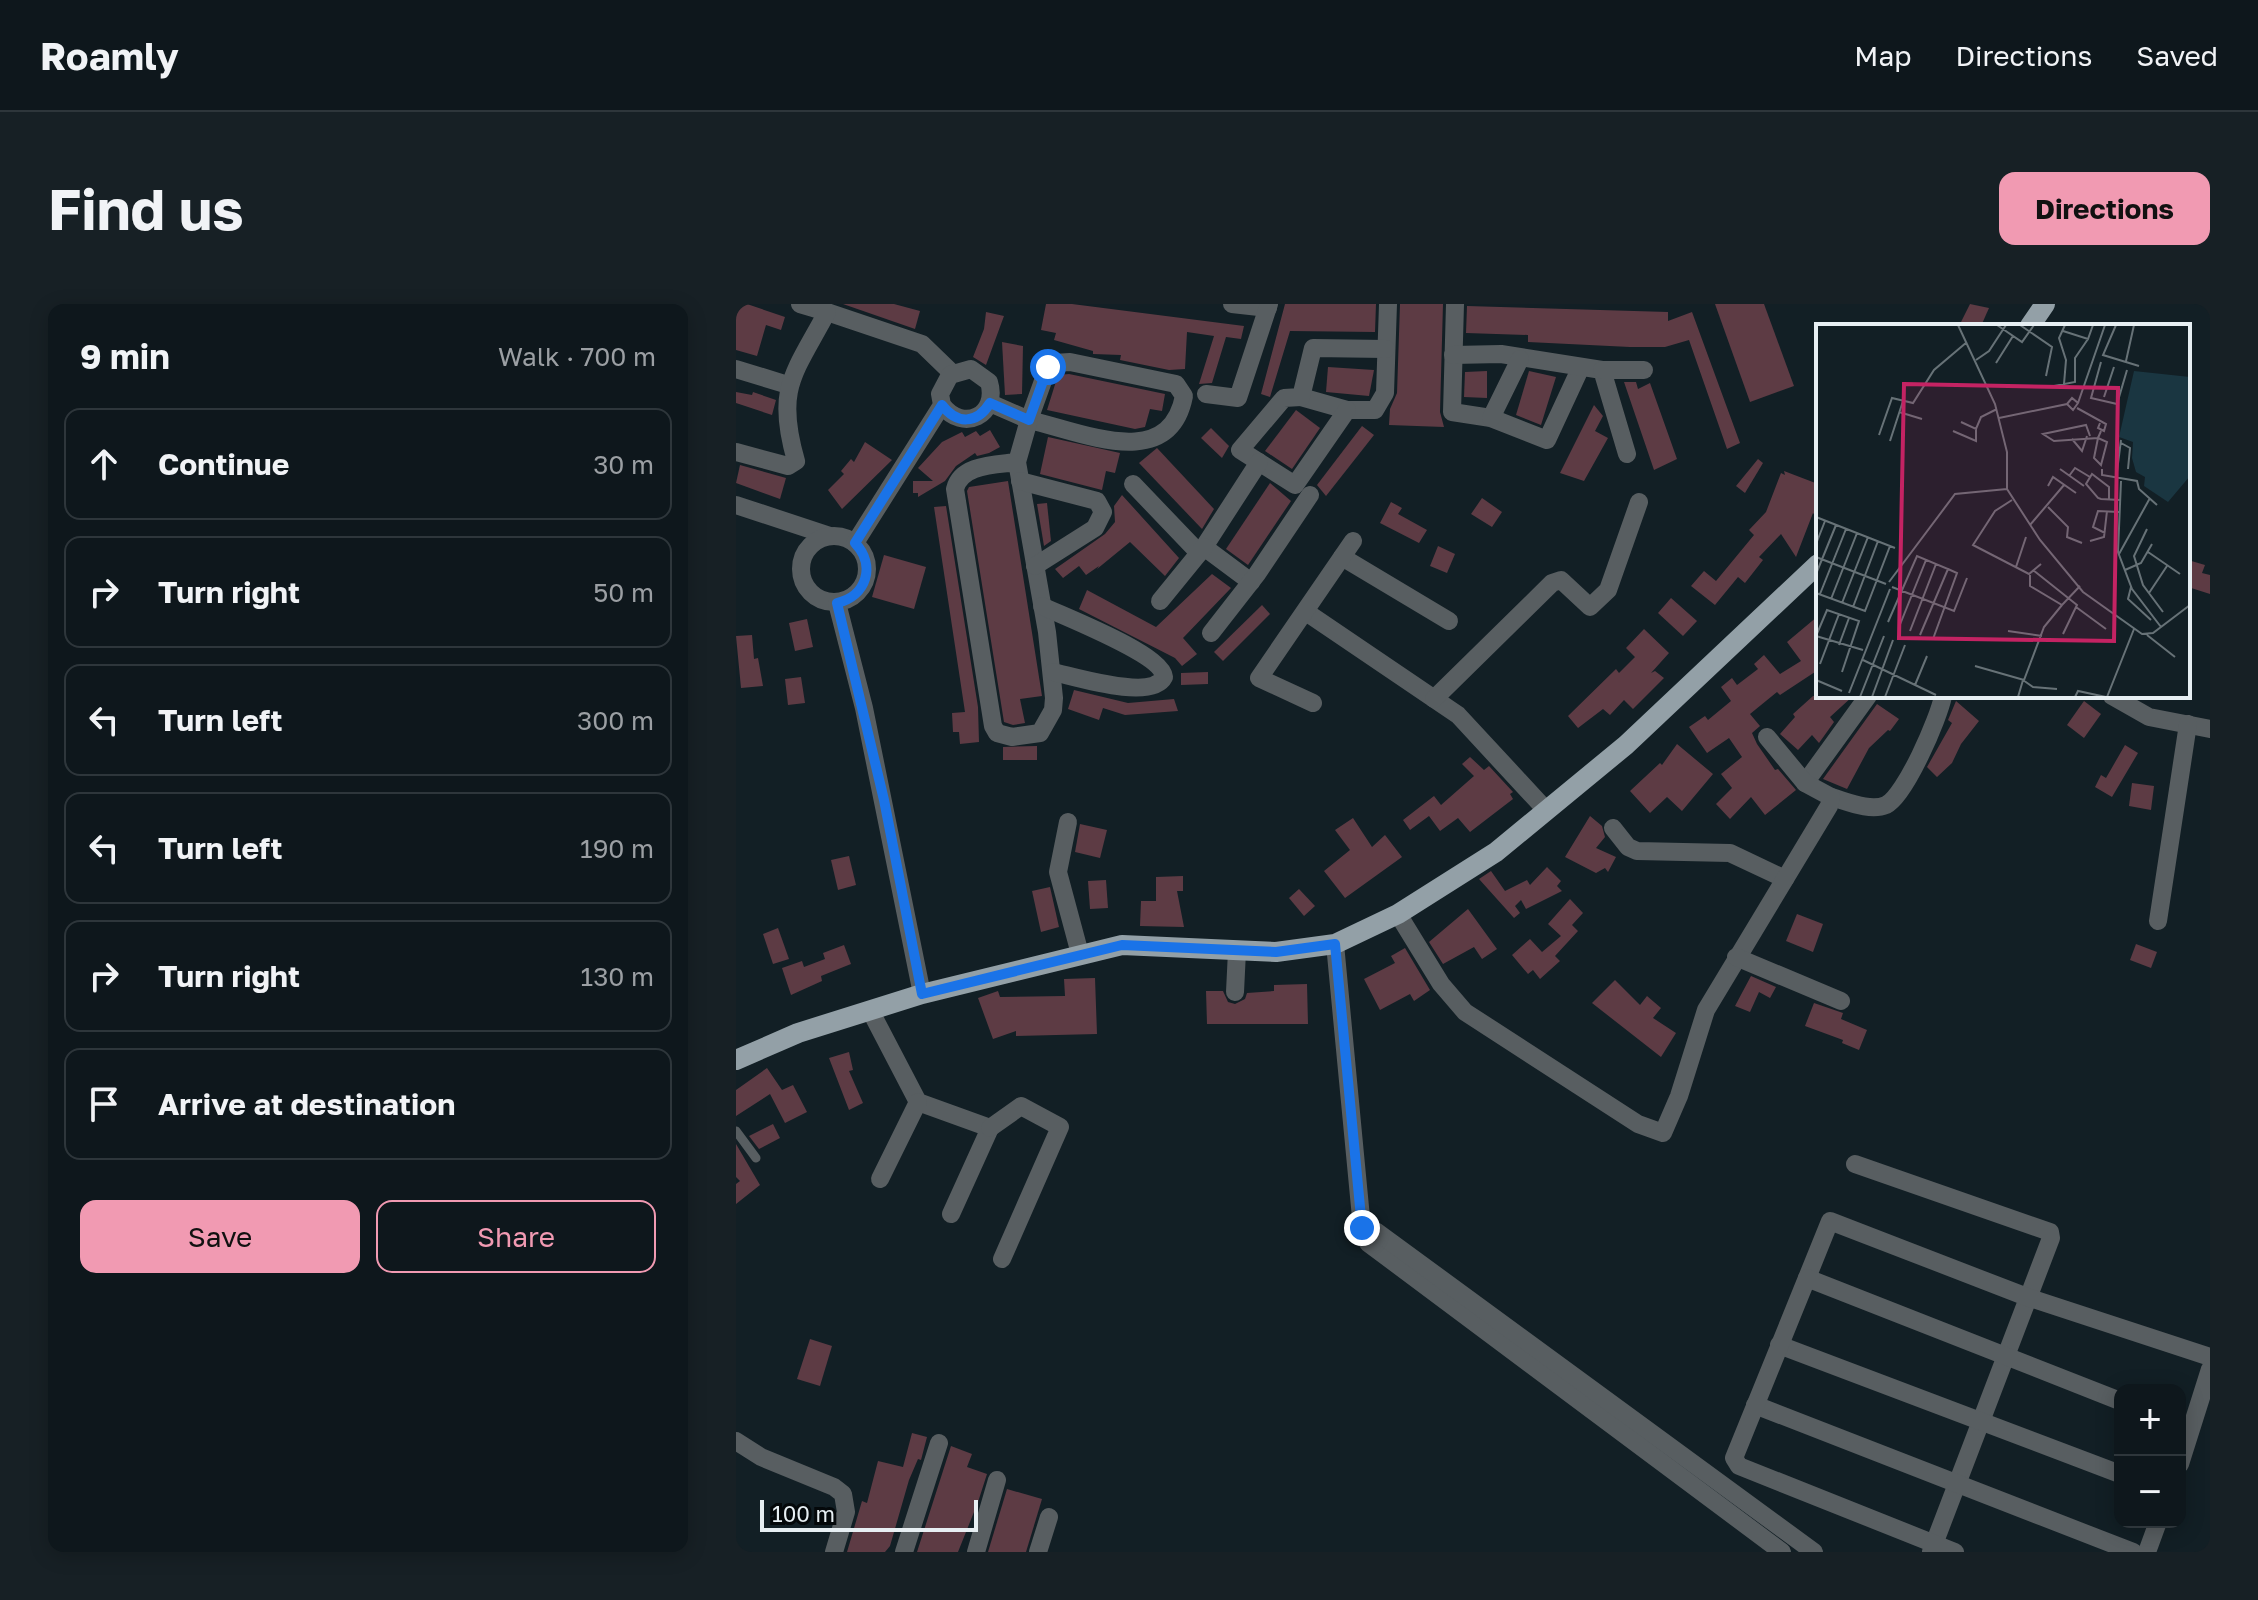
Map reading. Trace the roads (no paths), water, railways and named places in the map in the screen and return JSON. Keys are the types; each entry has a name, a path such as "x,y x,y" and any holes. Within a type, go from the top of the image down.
{"main road":[{"path":"2031,324 2045,304"},
{"path":"736,1060 798,1033 870,1010 1080,954 1145,944 1293,952 1335,944 1398,914 1496,852 1626,745 1816,566"}],"street":[{"path":"800,304 911,339 928,348 952,373"},
{"path":"1206,394 1238,398 1269,306 1232,304"},
{"path":"1307,493 1240,450 1284,398 1301,397 1347,410 1375,410 1385,393 1388,304"},
{"path":"1455,304 1452,412 1491,418 1547,440 1580,369"},
{"path":"736,452 792,465 796,461 785,399 788,385 827,312"},
{"path":"1301,397 1313,348 1386,349"},
{"path":"1453,355 1501,354 1580,369 1644,370"},
{"path":"1491,418 1520,359"},
{"path":"990,403 1029,420 1133,443 1147,442 1173,428 1184,396 1182,388 1168,381 1070,362 1054,363 1045,374 1029,420 1018,471 1053,672 1053,710 1040,733 1012,737 997,733 955,489 961,477 969,471 1018,471 1097,501 1103,512 1095,528 1035,566"},
{"path":"736,369 788,385"},
{"path":"855,543 942,405 943,383 952,373 971,369 981,373 992,392 984,414 973,420 961,420 950,415 942,405"},
{"path":"1602,370 1627,454"},
{"path":"1211,633 1251,582 1307,493 1347,410"},
{"path":"1160,601 1201,550 1259,462"},
{"path":"1133,484 1201,550 1251,582"},
{"path":"1434,699 1552,583 1561,580 1568,583 1590,607 1608,590 1639,502"},
{"path":"736,505 855,543 865,557 867,574 860,590 837,603 812,595 800,572 808,548 830,536"},
{"path":"1313,703 1259,678 1348,549 1449,621"},
{"path":"837,603 884,800 922,994"},
{"path":"1042,606 1134,649 1161,668 1164,677 1158,685 1141,689 1053,672"},
{"path":"1306,612 1458,715 1546,810"},
{"path":"1805,783 1867,698"},
{"path":"1767,737 1805,783 1831,797 1877,807 1895,798 1933,726 1942,698"},
{"path":"2116,698 2149,717 2210,729"},
{"path":"2158,921 2188,724"},
{"path":"1398,914 1441,984 1465,1012 1577,1086 1659,1134 1670,1122 1706,1010 1823,819 1831,797"},
{"path":"1068,822 1058,872 1080,954"},
{"path":"1613,828 1628,847 1637,851 1730,853 1785,879"},
{"path":"1335,944 1362,1228 1368,1243 1782,1552"},
{"path":"1235,992 1237,951"},
{"path":"1736,957 1841,1001"},
{"path":"870,1010 918,1102 990,1128"},
{"path":"880,1179 918,1102"},
{"path":"951,1214 990,1128 1021,1106 1060,1127 1002,1259"},
{"path":"1855,1164 2050,1232 2051,1244 2027,1297 1933,1548"},
{"path":"1955,1552 1933,1548 1739,1466 1734,1458 1830,1221 2027,1297 2210,1357"},
{"path":"1362,1228 1377,1232 1814,1552"},
{"path":"1807,1278 2114,1399"},
{"path":"1779,1345 1982,1419 2114,1472"},
{"path":"2186,1428 2210,1369"},
{"path":"1755,1405 1956,1486 2133,1552"},
{"path":"736,1441 761,1457 834,1487 843,1494 846,1512 834,1552"},
{"path":"904,1552 939,1443"},
{"path":"976,1552 997,1480"},
{"path":"1038,1552 1049,1517"},
{"path":"2147,1552 2156,1528"}],"lane":[{"path":"736,1131 756,1158"}]}
